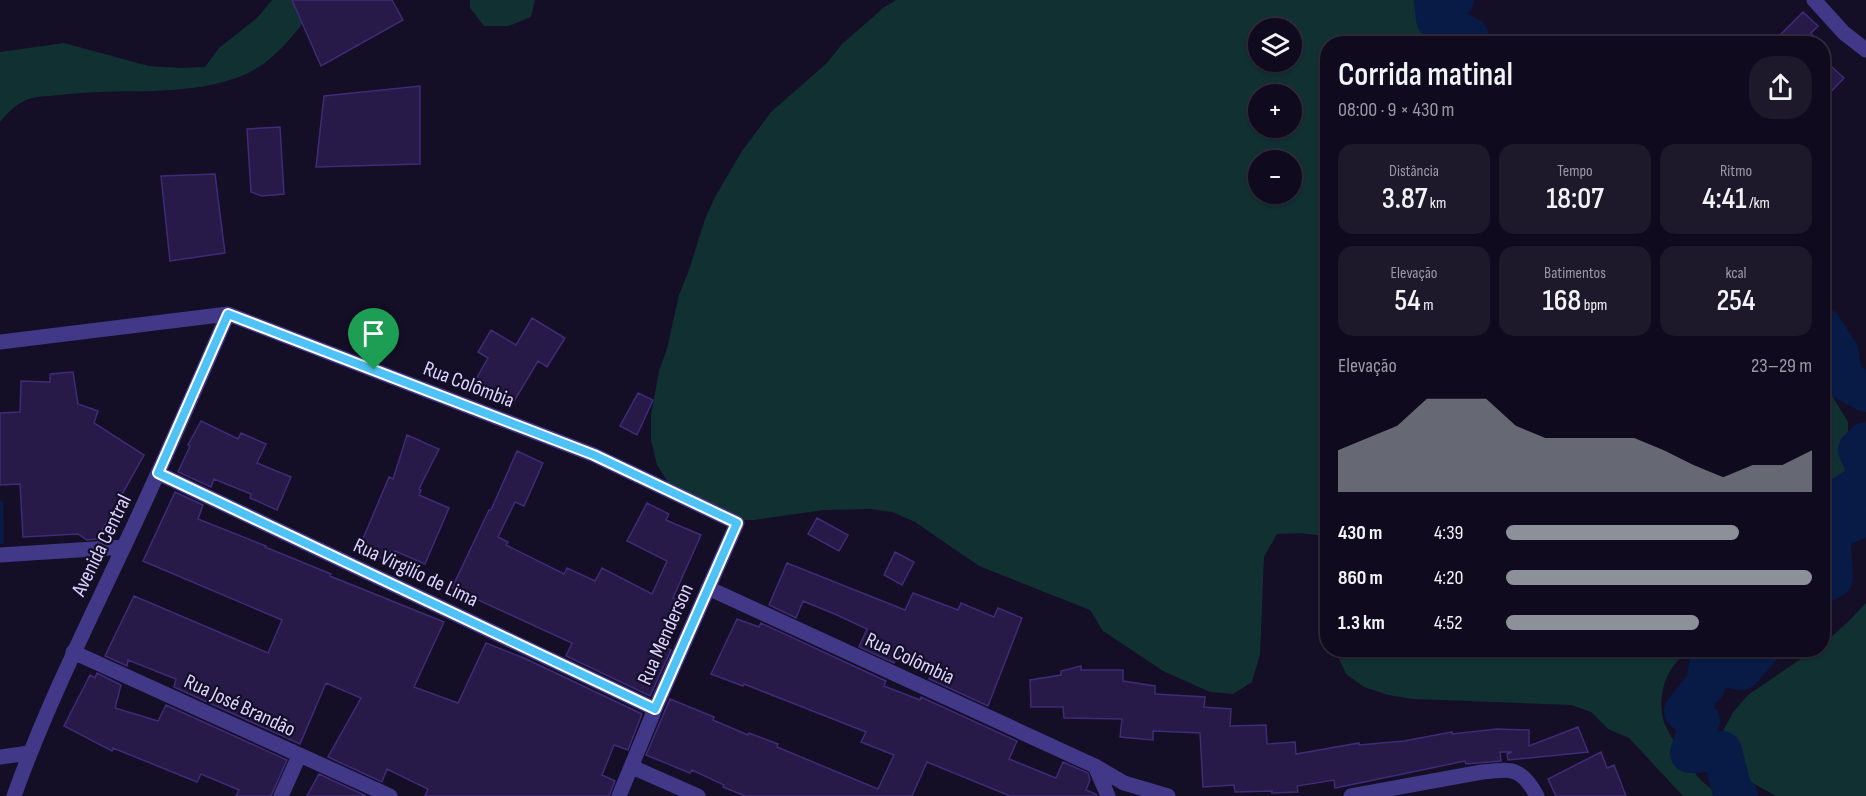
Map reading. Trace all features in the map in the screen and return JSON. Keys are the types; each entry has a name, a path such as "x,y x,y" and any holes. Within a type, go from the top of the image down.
{"street":[{"path":"1814,0 1844,33 1866,50"},
{"name":"Rua Colômbia","path":"0,342 228,314 594,455 737,523"},
{"name":"Avenida Central","path":"14,796 29,753 73,652 158,473 228,314"},
{"name":"Rua Virgilío de Lima","path":"158,473 655,709"},
{"name":"Rua Menderson","path":"619,796 737,523"},
{"path":"0,555 124,547"},
{"name":"Rua Colômbia","path":"708,588 1095,766 1124,783 1168,796"},
{"name":"Rua José Brandão","path":"73,652 390,796"},
{"path":"0,757 29,753"},
{"path":"281,796 300,756"},
{"path":"1095,766 1108,796"},
{"path":"632,767 698,796"},
{"path":"1351,796 1503,770 1520,773 1529,781 1537,796"}],"green space":[{"path":"272,0 321,0 278,51 258,68 246,74 224,82 178,90 42,96 22,102 0,122 0,52 64,43 149,66 205,67 219,48 257,18"},
{"path":"470,0 535,0 531,17 509,26 484,26 470,8"},
{"path":"896,0 1431,0 1444,36 1320,36 1320,535 1277,534 1264,557 1260,654 1252,682 1233,694 1210,692 1163,671 1103,631 1090,610 979,566 915,522 892,512 869,509 824,510 753,520 731,520 669,484 657,465 651,440 651,415 659,371 667,349 679,295 705,219 742,151 771,112 827,63 842,44 883,8"},
{"path":"1830,392 1848,422 1848,448 1842,495 1830,517"},
{"path":"1866,603 1866,796 1776,796 1725,768 1718,749 1724,729 1734,711 1748,695 1804,657 1830,657 1830,638"},
{"path":"1338,657 1681,657 1670,671 1663,689 1663,719 1673,740 1695,773 1721,796 1683,796 1629,738 1608,729 1591,712 1571,705 1413,699 1388,695 1364,687 1346,674"}],"water":[{"path":"0,501 3,501 4,544 0,544"}],"building":[{"path":"292,0 392,0 403,20 321,66"},
{"path":"1803,12 1818,26 1811,33 1813,36 1779,36"},
{"path":"1830,65 1844,78 1830,93"},
{"path":"420,86 420,164 316,167 324,96"},
{"path":"280,127 284,194 262,196 251,192 247,129"},
{"path":"215,174 225,253 170,261 161,176"},
{"path":"532,318 565,338 547,367 538,361 510,408 472,386 488,358 478,352 491,330 516,345"},
{"path":"73,372 78,404 98,411 94,423 144,455 97,539 87,540 78,534 23,537 20,484 0,485 0,413 20,412 21,381 50,382 50,374"},
{"path":"638,393 653,400 637,435 620,426"},
{"path":"201,421 238,439 241,433 266,444 257,463 291,477 277,510 250,498 251,494 214,479 211,487 178,472 190,446 188,445"},
{"path":"407,435 439,449 419,489 421,490 419,495 449,508 425,564 395,551 390,562 359,548 389,477 393,479"},
{"path":"517,451 543,463 524,506 515,502 498,537 508,542 506,545 564,574 567,568 595,581 602,568 652,594 667,561 627,541 647,503 669,514 666,520 701,535 673,598 681,602 661,645 671,650 650,696 566,656 572,643 452,588 491,510"},
{"path":"175,492 203,505 198,519 444,622 414,687 458,703 486,643 524,658 642,714 628,750 614,745 602,775 615,781 609,796 425,796 428,789 387,769 382,782 328,757 361,698 326,683 300,744 174,687 176,679 128,660 127,666 105,656 134,596 268,653 282,620 143,561"},
{"path":"817,518 848,535 839,551 808,534"},
{"path":"895,552 914,562 902,585 884,575"},
{"path":"787,563 905,610 913,593 958,610 961,603 994,617 998,608 1022,618 988,706 929,679 935,666 899,652 894,663 859,647 867,629 837,615 803,601 796,618 769,605"},
{"path":"737,619 759,627 761,623 886,681 884,686 920,700 921,697 1017,741 1009,759 1056,778 1063,762 1088,773 1090,780 1086,790 1097,796 1010,796 927,762 912,796 745,796 692,770 690,773 646,755 670,699 714,717 713,720 748,735 749,733 778,744 777,747 878,789 894,755 861,742 866,732 744,684 743,686 711,674"},
{"path":"1081,666 1081,670 1123,670 1123,681 1155,686 1155,694 1205,697 1204,707 1231,709 1230,726 1266,725 1267,744 1295,742 1296,754 1359,743 1359,745 1404,741 1452,732 1452,734 1497,729 1529,730 1529,746 1578,727 1588,752 1508,760 1507,754 1512,752 1500,752 1501,761 1466,764 1465,761 1335,788 1334,780 1297,786 1298,792 1235,792 1234,785 1203,787 1200,733 1153,731 1153,740 1120,737 1122,719 1064,718 1063,707 1031,707 1030,680 1061,675 1061,671"},
{"path":"97,673 121,685 115,708 158,721 166,705 287,760 271,796 236,796 239,790 201,774 197,782 113,748 112,751 64,726 90,675 95,678"},
{"path":"1601,752 1607,768 1614,765 1626,796 1556,796 1548,779"},
{"path":"319,774 366,796 307,796"}],"waterway":[{"path":"1454,0 1434,1 1436,19 1467,36"},
{"path":"1830,339 1839,353 1842,379 1866,392"},
{"path":"1866,442 1858,450 1866,468"},
{"path":"1830,531 1857,520 1838,499 1866,481"},
{"path":"1830,531 1833,578 1830,580"},
{"path":"1738,796 1733,794 1722,751 1690,753 1700,721 1684,711 1706,684 1709,664 1741,670 1753,657"}],"route":[{"path":"228,314 374,370 594,455 737,523 655,709 158,473 228,314"}]}
